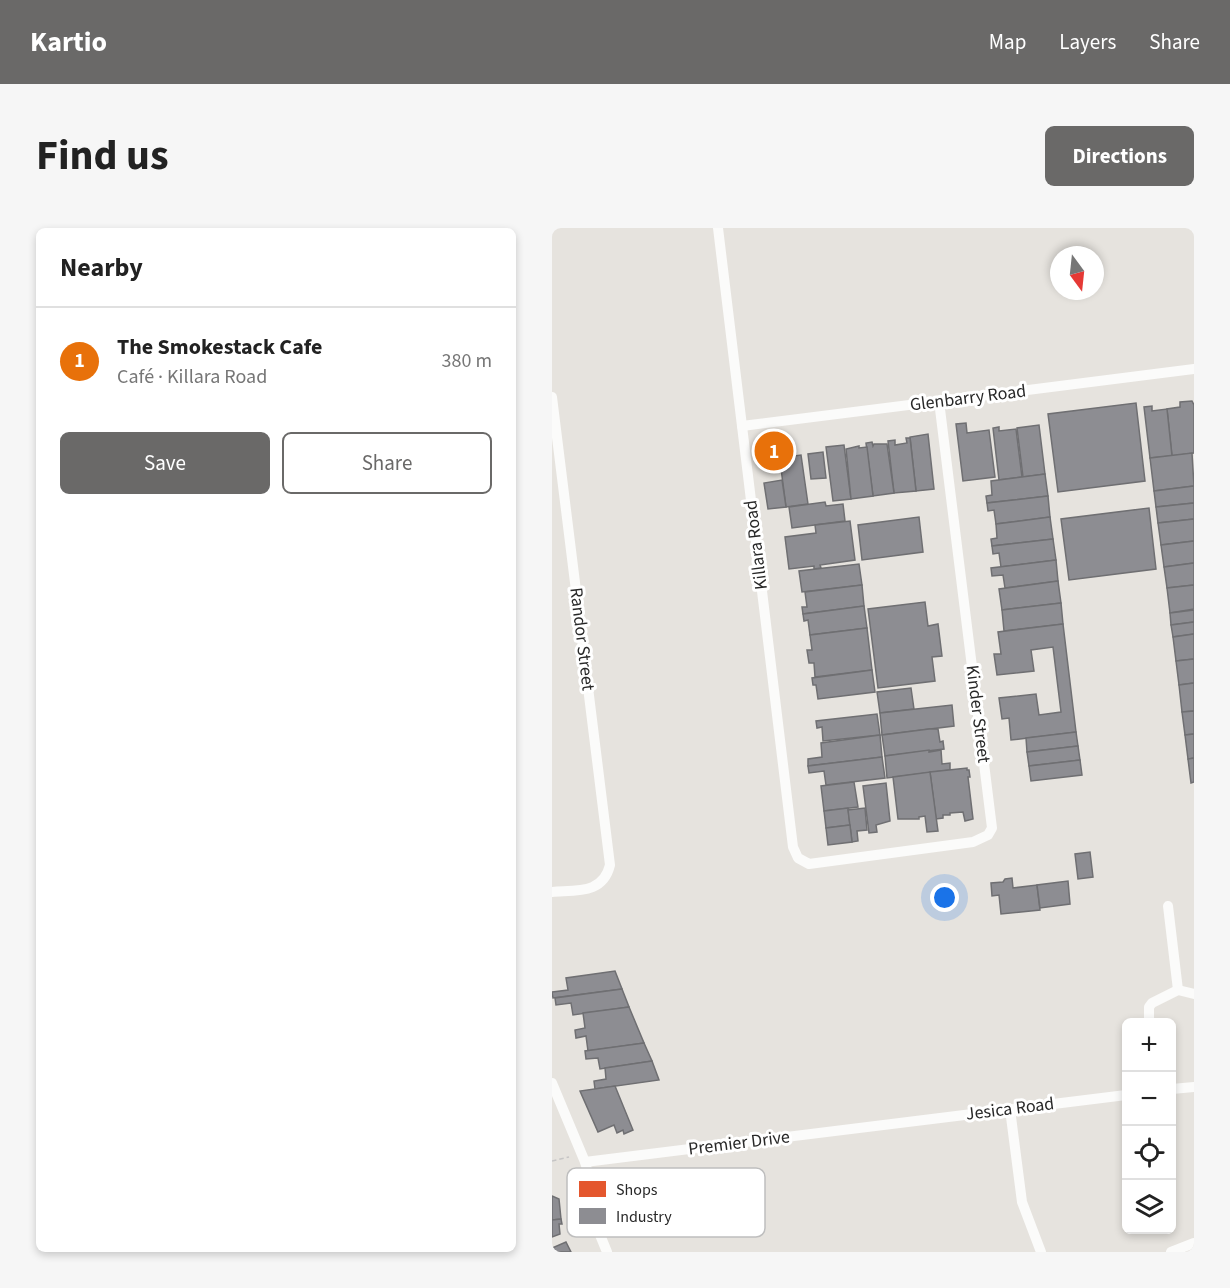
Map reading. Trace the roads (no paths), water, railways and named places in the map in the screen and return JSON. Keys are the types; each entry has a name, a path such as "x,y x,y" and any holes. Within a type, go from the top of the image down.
{"street":[{"name":"Killara Road","path":"717,228 793,847 800,860"},
{"name":"Glenbarry Road","path":"742,426 1194,369"},
{"name":"Randor Street","path":"552,397 610,865 604,880 597,886 552,892"},
{"name":"Kinder Street","path":"800,860 813,864 973,842 984,838 992,828 939,401"},
{"path":"1168,906 1178,990"},
{"path":"1149,1018 1150,1004 1178,990 1194,994"},
{"path":"552,1083 587,1168"},
{"path":"1176,1089 1194,1087"},
{"name":"Jesica Road","path":"894,1124 1122,1095"},
{"path":"1010,1109 1022,1202 1041,1252"},
{"name":"Premier Drive","path":"585,1162 894,1124"},
{"path":"601,1237 607,1252"},
{"path":"1171,1252 1194,1242"}],"place":[{"name":"The Smokestack Cafe","path":"774,451"}]}
